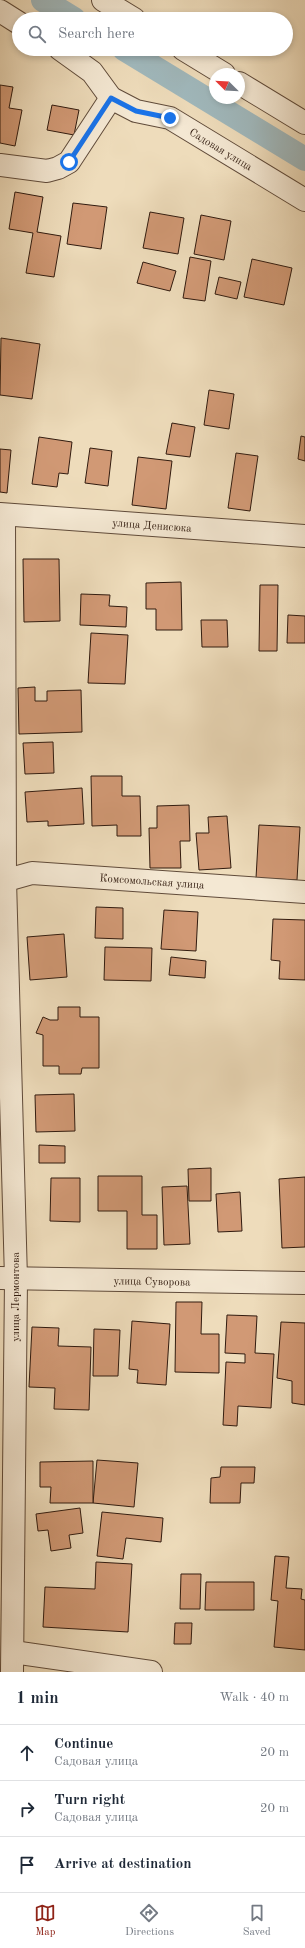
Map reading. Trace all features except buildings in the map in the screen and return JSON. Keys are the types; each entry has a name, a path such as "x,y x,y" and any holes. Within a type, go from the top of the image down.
{"street":[{"path":"102,0 122,12"},
{"path":"0,11 12,19"},
{"name":"Садовая улица","path":"70,56 92,72 111,98 136,111 170,118 305,200"},
{"path":"194,56 214,68"},
{"path":"245,87 305,123"},
{"path":"0,169 47,171 58,168 69,162 111,98"},
{"name":"улица Денисюка","path":"2,515 305,536"},
{"name":"улица Лермонтова","path":"2,515 2,881 8,1279 6,1578 13,1662"},
{"name":"Комсомольская улица","path":"2,881 32,873 305,892"},
{"name":"улица Суворова","path":"8,1279 305,1283"},
{"path":"13,1662 150,1672"}],"waterway":[{"path":"43,0 63,12"},
{"path":"136,56 305,159"}],"route":[{"path":"69,162 111,98 136,111 170,118"}]}
